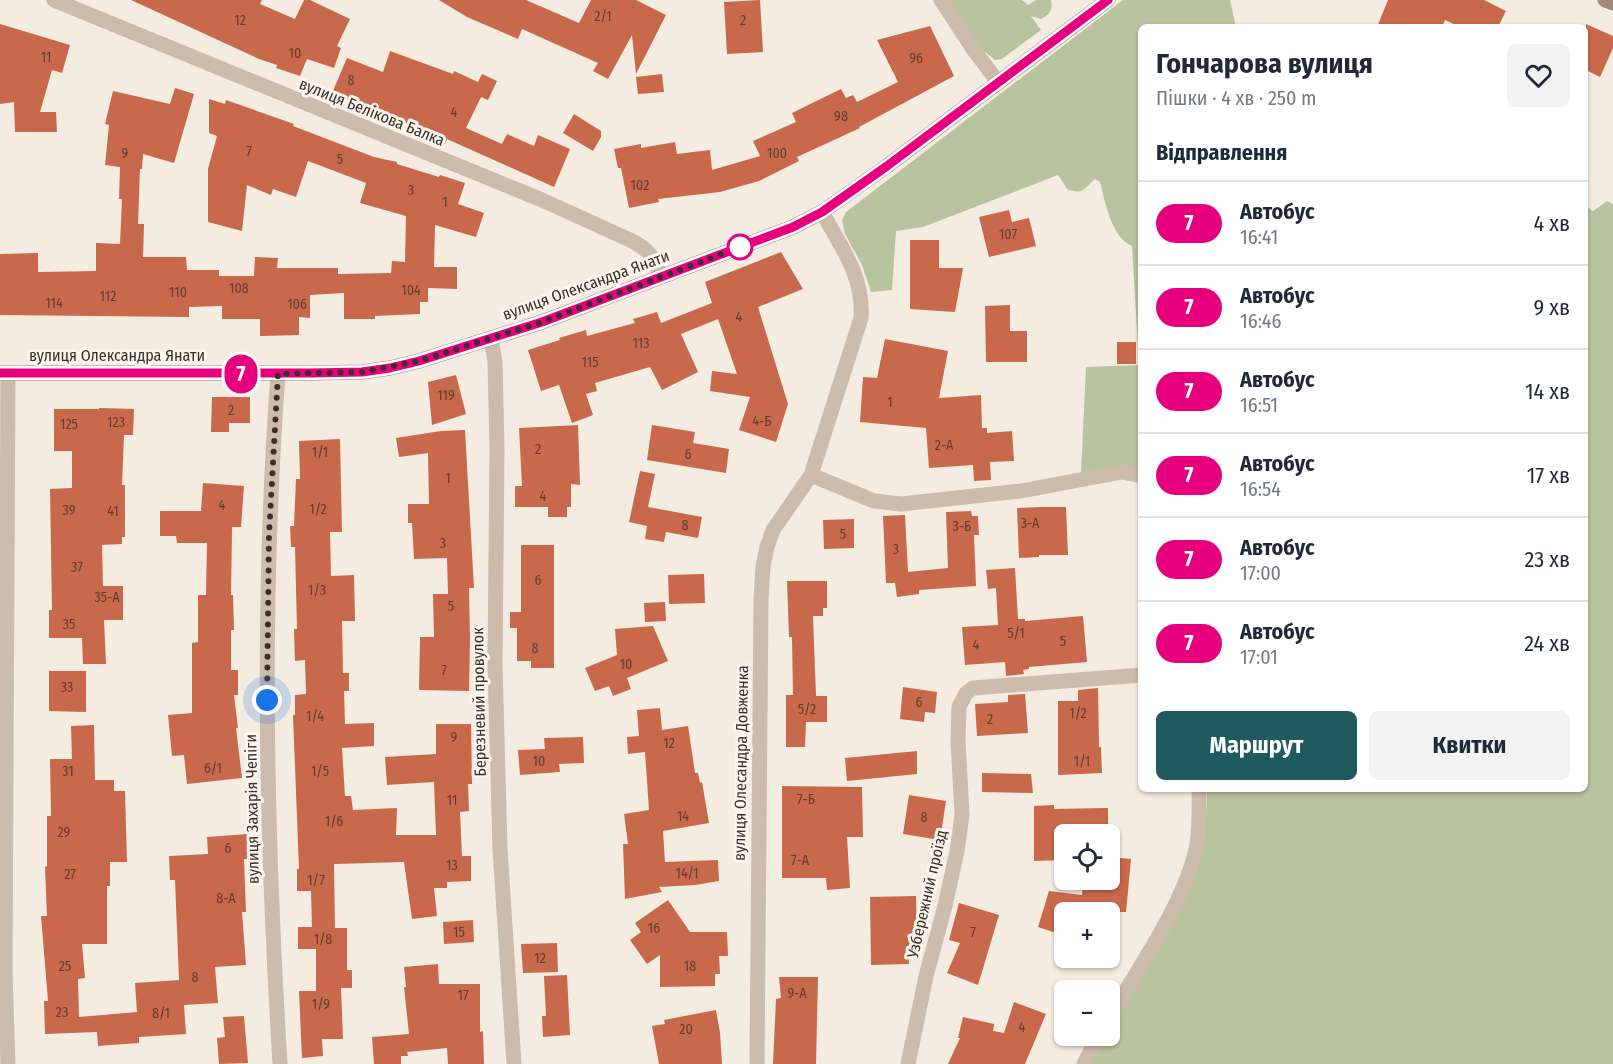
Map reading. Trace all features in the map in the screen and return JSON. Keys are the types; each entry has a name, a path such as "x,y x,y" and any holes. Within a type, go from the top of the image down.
{"street":[{"name":"вулиця Белікова Балка","path":"54,0 542,200 630,240 644,247 652,256 661,277"},
{"path":"941,0 973,50 999,82"},
{"name":"вулиця Олександра Янати","path":"4,373 362,372 390,368 542,322 793,227 822,212 1108,0"},
{"path":"1605,0 1613,3"},
{"name":"вулиця Олесандра Довженка","path":"757,1064 763,566 773,530 811,475 861,318 860,286 822,212"},
{"name":"Березневий провулок","path":"490,339 495,361 497,448 495,665 500,849 514,1064"},
{"path":"4,373 5,972 8,1064"},
{"name":"вулиця Захарія Чепіги","path":"278,374 269,535 267,700 274,962 280,1064"},
{"path":"811,475 874,501 901,504 1021,491 1122,472 1138,475"},
{"name":"Узбережний проїзд","path":"908,1064 926,976 945,906 962,815 958,741 959,707 966,693 973,688 1138,675"},
{"path":"1120,999 1152,946 1186,880 1197,845 1199,792"},
{"path":"1084,1064 1093,1046"}],"green space":[{"path":"948,0 1022,0 1028,5 1036,0 1051,0 1052,6 1049,13 1041,19 1031,16 1041,30 1002,59 995,60 978,46"},
{"path":"1123,0 1230,0 1235,24 1138,24 1138,348 1132,246 1119,235 1114,227 1100,182 1095,179 1083,190 1074,191 1068,190 1058,175 923,227 896,231 892,290 871,292 862,265 845,234 842,220 846,212"},
{"path":"1607,201 1613,204 1613,1064 1089,1064 1097,1046 1120,1046 1120,1003 1201,846 1207,792 1588,792 1588,207 1593,211"},
{"path":"1138,365 1138,470 1081,473 1086,367"}],"building":[{"path":"131,0 262,0 260,4 295,19 304,0 310,0 350,19 337,46 341,48 334,68 307,59 300,76 276,68 277,65 259,59"},
{"path":"439,0 526,0 579,23 591,0 636,0 666,15 636,74 632,35 608,79 593,71 598,63 522,29 518,39 467,17"},
{"path":"760,0 763,52 727,54 724,2"},
{"path":"1388,0 1484,0 1506,11 1500,24 1454,24 1445,20 1443,24 1378,24"},
{"path":"0,24 70,45 62,73 52,70 40,112 56,112 57,132 15,132 14,102 0,104"},
{"path":"1588,25 1613,36 1613,48 1600,77 1588,71"},
{"path":"930,26 954,76 860,128 797,157 799,161 759,181 720,192 658,199 659,202 629,208 621,168 618,168 614,149 641,144 641,148 675,142 677,154 710,150 712,170 760,156 753,141 796,122 792,113 841,89 846,98 853,95 857,102 898,82 877,40"},
{"path":"390,51 453,74 454,71 478,82 482,74 497,81 488,100 481,97 466,128 502,144 507,134 534,146 538,135 570,149 554,187 447,139 445,144 425,134 426,132 332,93 347,58 383,72"},
{"path":"662,74 664,92 638,94 636,77"},
{"path":"175,88 194,94 174,163 143,154 142,169 140,169 138,224 144,224 143,257 186,257 187,270 219,270 219,276 254,276 255,257 278,258 277,268 338,268 338,274 391,273 392,261 405,262 406,216 360,203 366,183 308,161 296,197 273,189 271,195 247,185 242,231 208,222 208,169 217,136 209,133 209,99 225,104 226,100 294,124 293,126 374,157 465,183 458,204 484,213 476,237 435,225 434,267 457,267 457,289 428,288 428,302 420,302 420,314 375,316 375,319 344,319 344,293 310,295 310,318 299,317 299,335 260,336 260,319 222,319 222,306 189,307 189,317 0,315 0,254 38,253 38,272 96,271 96,243 120,244 122,199 119,199 120,167 105,165 109,125 105,124 113,91 170,104"},
{"path":"574,114 601,131 601,137 593,151 563,133"},
{"path":"1009,210 1012,222 1029,218 1036,246 989,257 979,217"},
{"path":"910,240 939,240 939,268 963,268 955,312 910,309"},
{"path":"781,252 803,289 758,307 788,404 776,442 739,430 750,397 710,391 712,371 737,374 718,319 681,334 698,372 662,390 650,367 595,383 597,391 586,394 593,415 572,423 559,385 541,391 528,350 586,330 587,336 635,323 633,319 657,312 661,323 712,303 705,282"},
{"path":"1010,305 1010,331 1027,331 1027,362 986,362 985,306"},
{"path":"885,339 948,351 939,398 981,395 982,428 987,428 987,433 1012,431 1014,461 990,462 991,480 974,481 973,465 929,468 926,428 860,422 863,377 877,378"},
{"path":"1117,342 1136,342 1136,364 1117,364"},
{"path":"456,375 466,414 432,425 428,382"},
{"path":"212,397 250,397 250,423 229,423 229,432 211,432"},
{"path":"54,409 134,409 133,435 124,435 122,485 125,485 125,537 122,537 122,544 102,545 103,586 123,586 123,620 104,620 106,664 83,664 82,638 49,638 49,610 52,610 50,489 72,488 72,451 54,451"},
{"path":"578,425 580,485 571,484 571,507 567,507 567,517 548,517 548,507 515,507 515,486 522,486 519,428"},
{"path":"652,425 695,432 693,443 729,449 726,473 647,460"},
{"path":"465,430 474,588 469,588 469,691 419,690 420,637 434,637 433,594 448,594 447,558 414,559 412,523 408,523 408,504 429,504 428,453 399,457 396,438"},
{"path":"340,439 342,532 330,532 331,576 354,575 355,621 342,621 343,673 349,673 349,691 344,691 345,724 374,723 374,746 342,748 345,796 351,796 353,810 397,808 396,835 436,835 434,782 387,785 385,757 436,754 436,724 471,724 472,784 468,784 469,811 460,812 462,856 471,856 471,881 447,882 447,888 434,888 437,916 412,919 404,862 334,864 335,928 347,928 347,970 352,970 352,988 341,988 343,1039 322,1039 323,1056 302,1058 299,991 316,991 316,949 298,949 298,927 312,927 311,891 297,891 297,869 299,869 293,715 295,715 295,695 306,694 305,660 295,661 294,629 297,629 295,547 291,547 290,526 294,526 296,479 300,479 299,441"},
{"path":"640,471 655,474 648,507 702,517 698,538 666,532 664,542 645,539 647,526 629,522"},
{"path":"203,483 244,486 241,527 232,527 231,595 233,595 234,630 231,630 231,670 238,670 238,695 234,695 242,778 187,784 184,755 172,756 168,715 192,713 192,643 198,642 198,595 206,595 207,543 177,543 176,536 160,536 160,511 201,511"},
{"path":"1066,507 1068,555 1019,558 1017,508"},
{"path":"971,511 972,516 978,516 979,535 974,535 976,586 919,590 919,594 897,597 895,583 886,583 883,516 905,515 908,572 948,568 946,512"},
{"path":"854,519 854,548 824,549 823,520"},
{"path":"521,545 554,545 554,668 531,668 531,661 517,661 517,628 510,628 510,612 521,612"},
{"path":"1015,568 1018,619 1025,619 1025,621 1083,616 1087,662 1029,667 1023,670 1024,674 1006,676 1005,662 965,665 962,627 998,625 996,588 988,589 986,570"},
{"path":"704,574 705,603 669,604 668,575"},
{"path":"787,581 827,581 827,608 823,608 823,616 813,616 816,696 827,696 827,722 806,722 805,747 786,747 786,695 793,695 792,637 789,637"},
{"path":"665,602 666,621 645,622 644,603"},
{"path":"653,626 668,661 627,678 631,689 613,696 609,686 595,691 585,668 617,655 615,629"},
{"path":"49,671 86,671 86,712 49,711"},
{"path":"903,687 937,692 935,713 925,712 924,722 900,719"},
{"path":"1098,688 1102,773 1058,775 1058,701 1078,701 1078,690"},
{"path":"1025,694 1028,733 977,736 975,704 1008,702 1008,695"},
{"path":"660,708 662,730 688,726 695,773 698,773 700,783 702,782 709,823 663,831 665,862 718,860 719,881 659,887 662,892 625,899 623,844 628,844 624,814 649,810 645,752 628,754 627,737 639,736 637,710"},
{"path":"94,725 95,780 114,780 114,791 125,791 127,862 110,862 110,886 107,886 107,944 82,944 85,978 78,979 79,1017 137,1012 135,983 179,980 175,880 170,880 169,856 208,854 207,837 248,834 250,859 244,859 246,912 242,912 246,965 215,967 218,1003 184,1005 186,1034 139,1037 139,1043 98,1046 97,1032 45,1034 44,1001 48,1001 41,916 47,916 45,867 47,866 47,816 51,816 50,759 72,759 71,726"},
{"path":"583,737 584,763 559,764 560,772 520,775 518,750 545,749 544,738"},
{"path":"917,751 917,774 847,781 845,758"},
{"path":"982,773 1031,774 1033,793 982,792"},
{"path":"782,786 862,787 863,837 847,837 850,888 827,890 826,878 782,878"},
{"path":"909,795 946,801 940,840 903,834"},
{"path":"1054,805 1054,809 1108,808 1108,824 1054,824 1054,860 1034,861 1034,806"},
{"path":"1120,858 1131,859 1126,912 1120,912 1120,902 1054,902 1054,932 1038,927 1049,891 1082,895 1082,890 1120,890"},
{"path":"916,896 917,948 908,948 909,964 871,965 870,897"},
{"path":"668,900 690,932 727,932 728,956 719,956 720,974 715,974 715,986 660,987 660,955 647,964 630,940 641,932 635,923"},
{"path":"959,903 999,915 978,985 947,973 960,943 949,940"},
{"path":"473,920 474,942 444,944 443,922"},
{"path":"557,943 558,972 523,973 521,944"},
{"path":"438,964 439,984 480,984 480,1032 483,1031 484,1064 448,1064 447,1048 407,1052 408,1056 401,1056 401,1064 374,1064 372,1037 409,1034 404,967"},
{"path":"567,975 570,1035 543,1037 542,1016 546,1016 544,976"},
{"path":"779,977 818,977 816,1064 773,1064 776,999 781,998"},
{"path":"1014,1002 1046,1014 1025,1064 948,1064 960,1038 958,1038 963,1017 994,1024 993,1031 1004,1033"},
{"path":"716,1010 722,1064 659,1064 652,1026 665,1024 664,1020"},
{"path":"244,1016 248,1063 219,1064 217,1038 225,1037 223,1017"}],"bus line":[{"name":"7","path":"0,373 294,374 362,372 419,361 542,322 740,248 793,227 822,212 1108,0"}],"route":[{"path":"267,700 269,535 278,374 362,372 419,361 542,322 740,247"}]}
